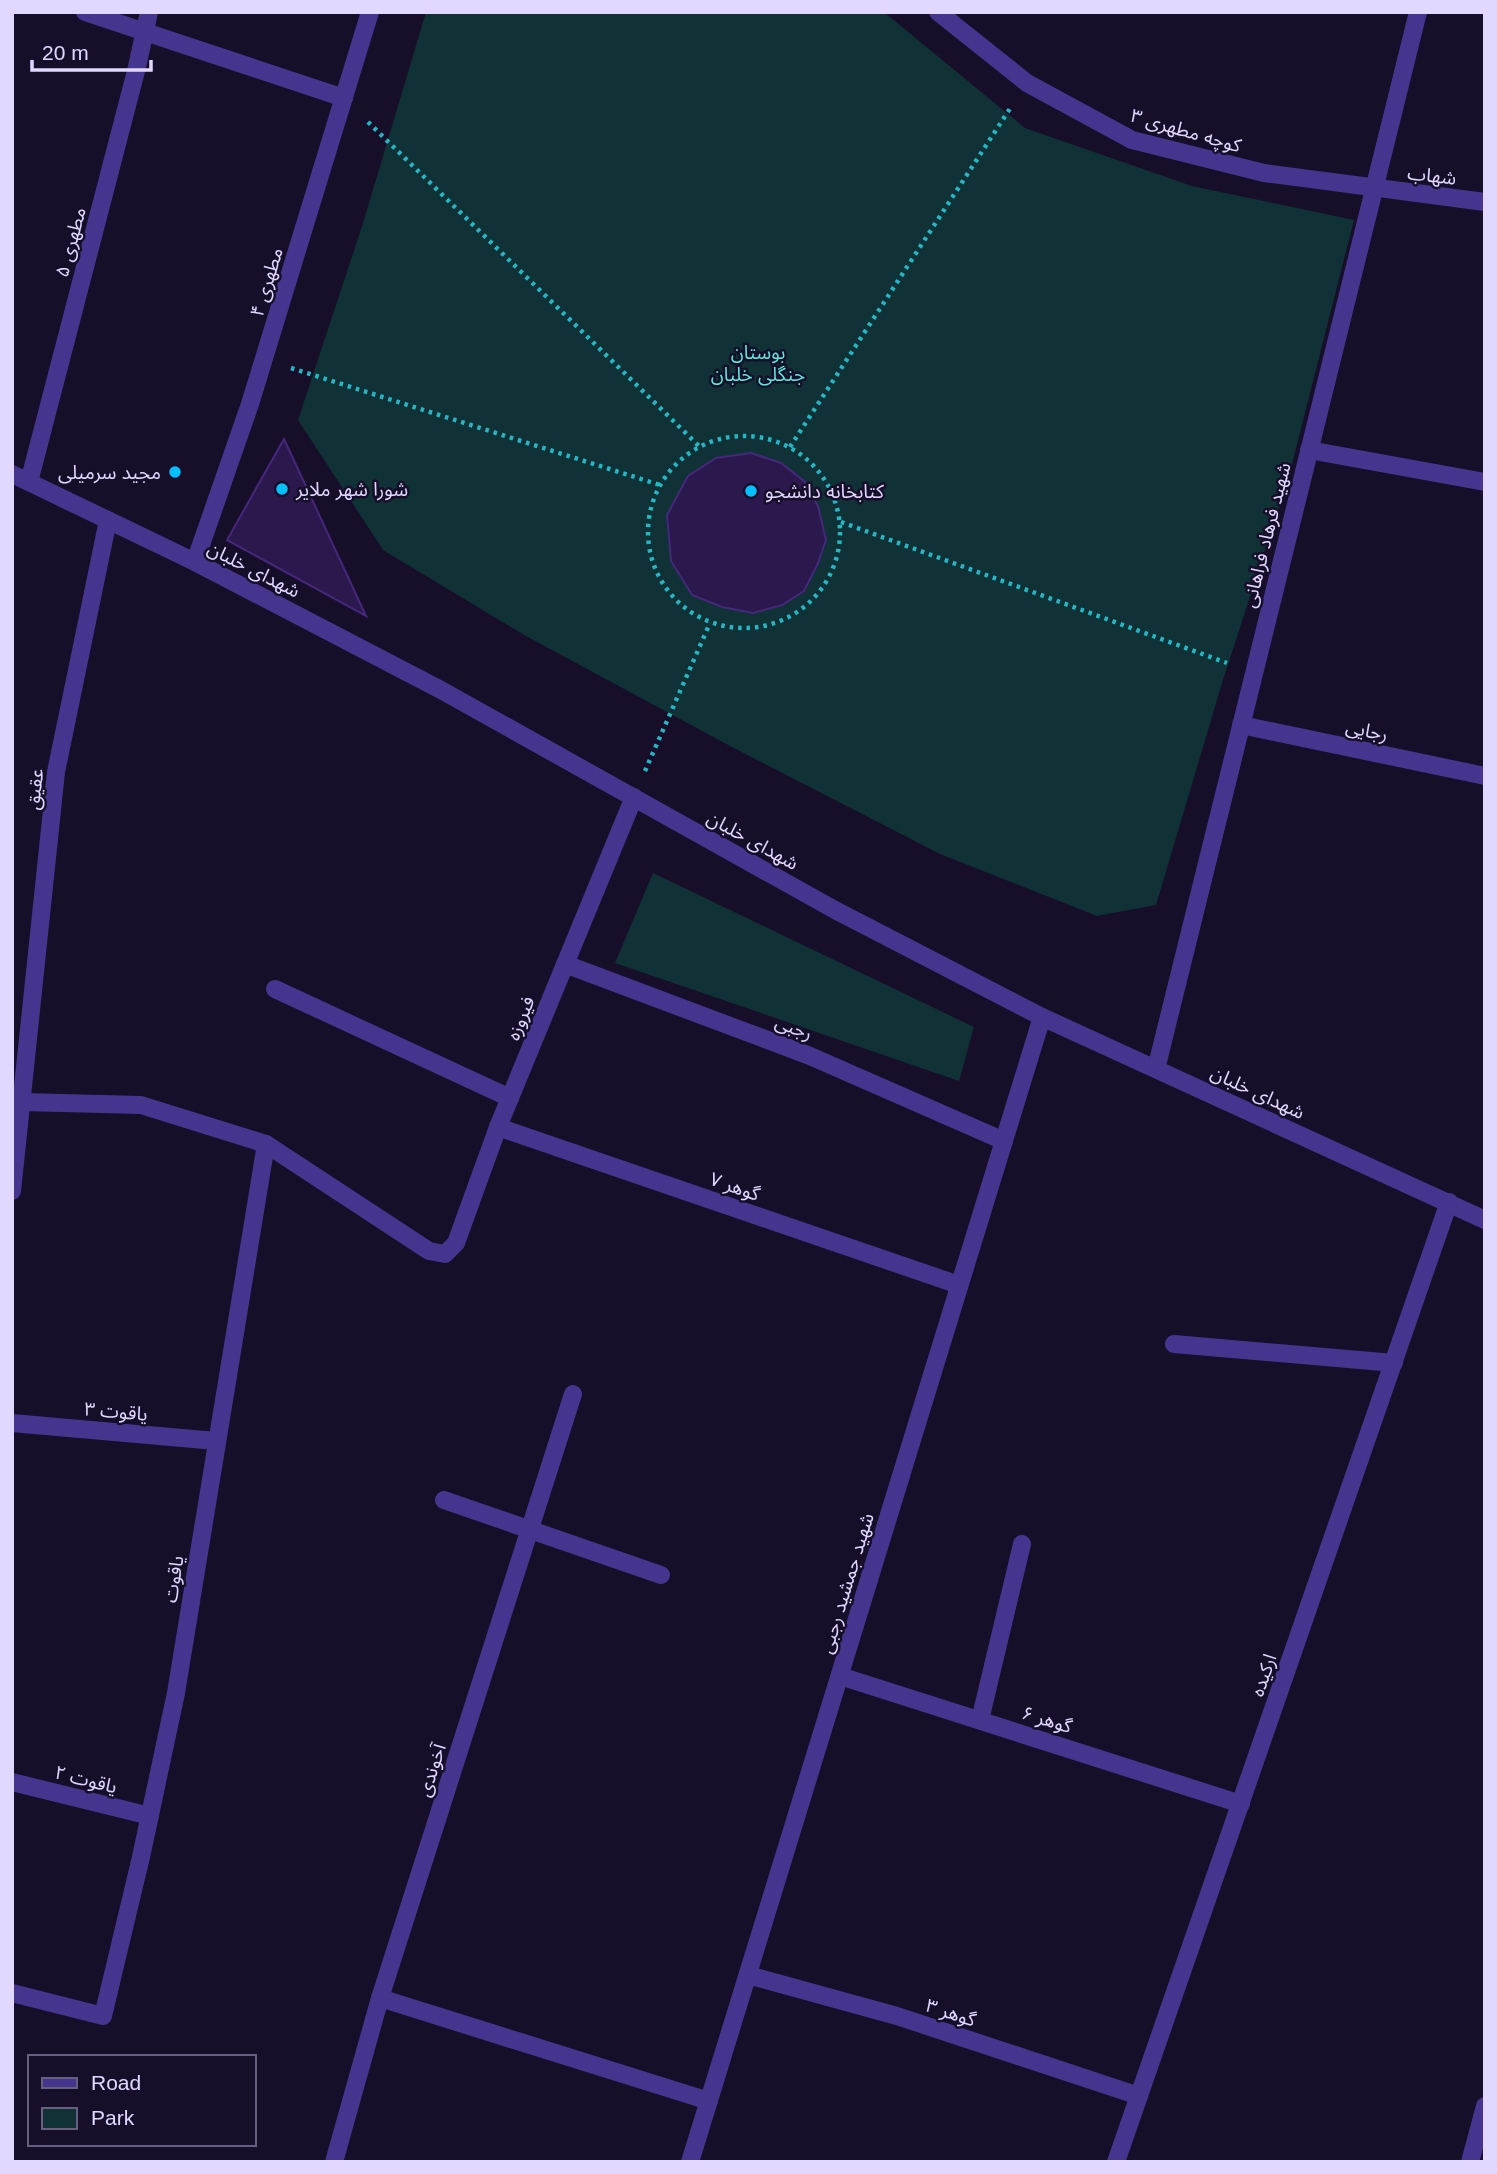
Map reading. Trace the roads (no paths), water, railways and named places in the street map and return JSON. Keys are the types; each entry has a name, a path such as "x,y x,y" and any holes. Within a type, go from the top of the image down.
{"street":[{"path":"85,12 344,98"},
{"name":"مطهری ۵","path":"20,478 149,12"},
{"name":"مطهری ۴","path":"195,562 264,360 370,12"},
{"name":"کوچه مطهری ۳","path":"938,12 1027,83 1132,140 1264,173 1374,189"},
{"name":"شهید فرهاد فراهانی","path":"1156,1069 1418,12"},
{"name":"شهاب","path":"1374,189 1485,202"},
{"path":"1309,450 1485,482"},
{"name":"شهدای خلبان","path":"20,478 195,562 441,690 835,910 1042,1017 1485,1220"},
{"name":"عقیق","path":"12,1191 56,772 108,520"},
{"name":"رجایی","path":"1241,725 1485,776"},
{"name":"فیروزه","path":"265,1144 429,1251 445,1254 456,1243 498,1127 634,797"},
{"name":"رجبی","path":"565,964 810,1055 1004,1140"},
{"path":"275,989 510,1098"},
{"name":"شهید جمشید رجبی","path":"690,2162 1042,1017"},
{"path":"22,1102 141,1105 265,1144"},
{"name":"گوهر ۷","path":"498,1127 960,1285"},
{"name":"یاقوت","path":"12,1993 103,2016 176,1693 265,1144"},
{"name":"ارکیده","path":"1116,2162 1449,1202"},
{"path":"1174,1344 1394,1363"},
{"name":"آخوندی","path":"334,2162 380,1998 573,1394"},
{"name":"یاقوت ۳","path":"12,1423 216,1441"},
{"path":"444,1500 662,1575"},
{"path":"980,1720 1022,1544"},
{"name":"گوهر ۶","path":"840,1676 1241,1804"},
{"name":"یاقوت ۲","path":"12,1782 150,1816"},
{"name":"گوهر ۳","path":"748,1975 897,2015 1139,2096"},
{"path":"380,1998 709,2101"},
{"path":"1470,2162 1485,2106"}],"place":[{"name":"مجید سرمیلی","path":"175,472"},
{"name":"شورا شهر ملایر","path":"282,489"},
{"name":"کتابخانه دانشجو","path":"751,491"}],"park label":[{"name":"بوستان جنگلی خلبان","path":"758,363"}]}
